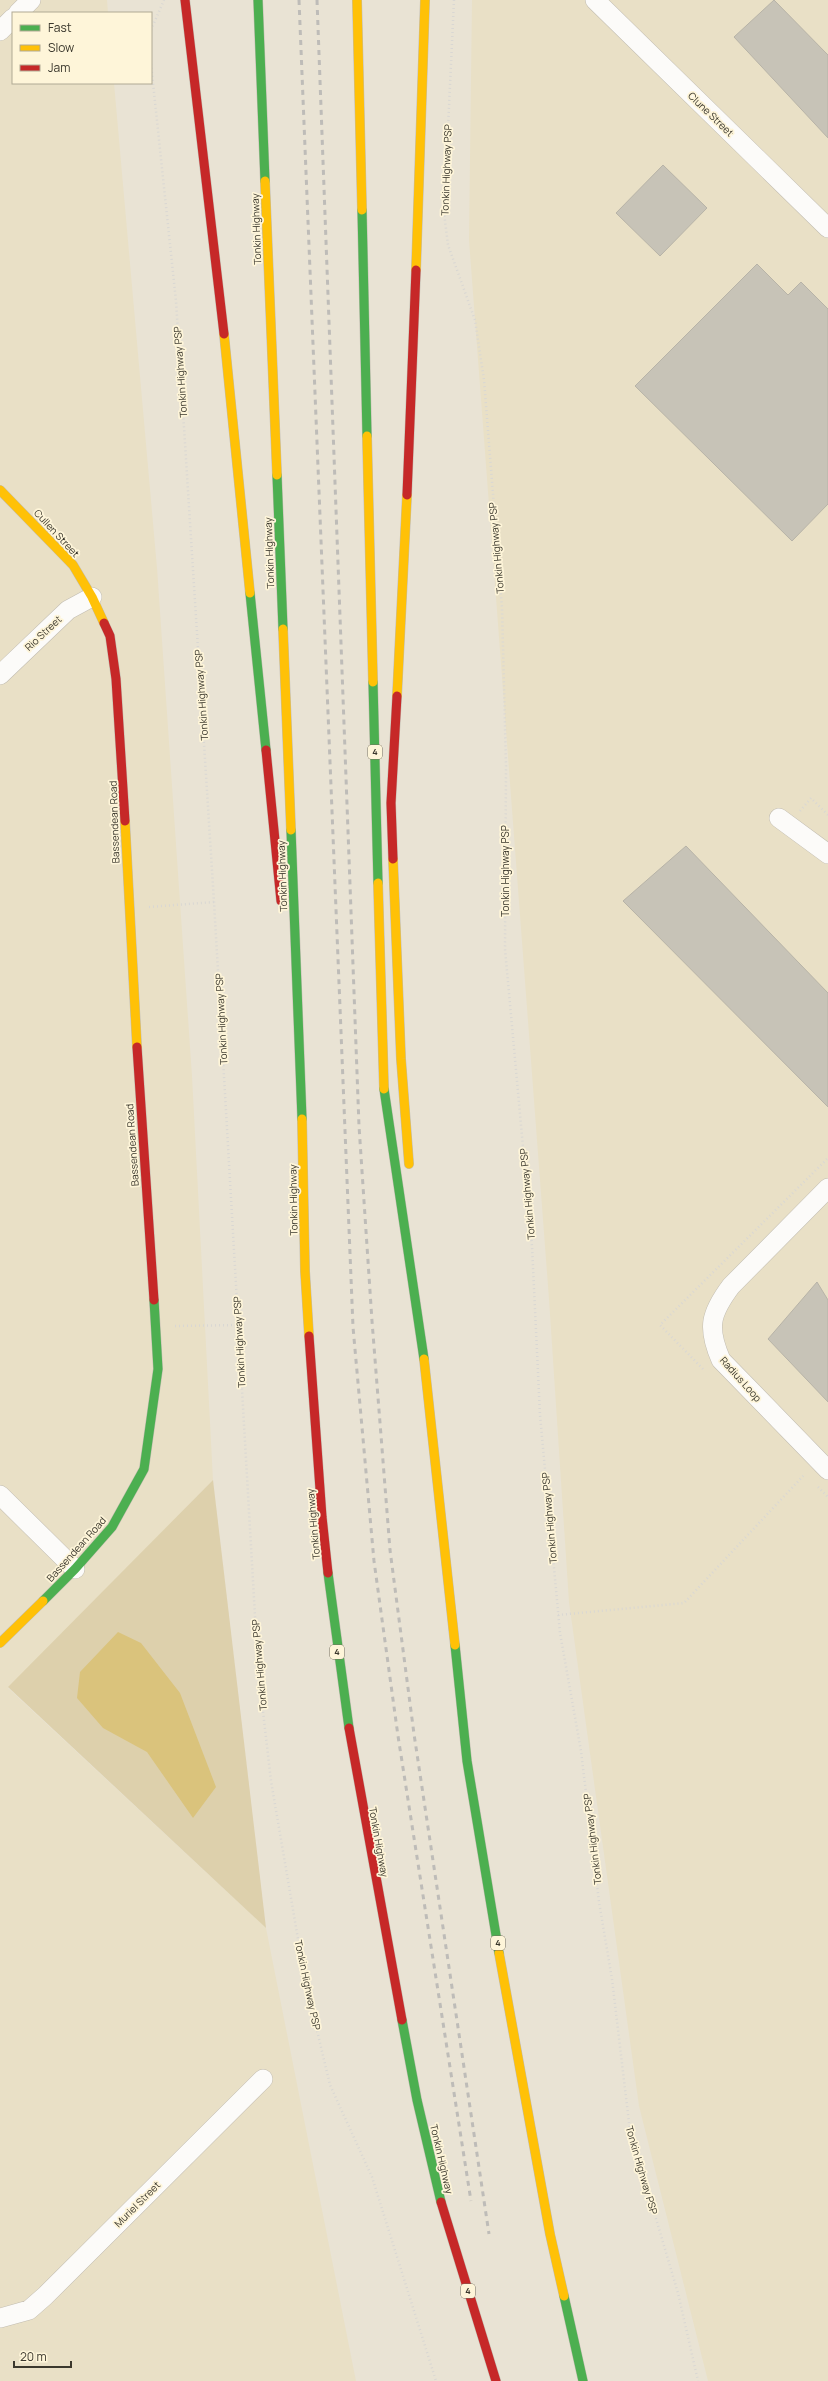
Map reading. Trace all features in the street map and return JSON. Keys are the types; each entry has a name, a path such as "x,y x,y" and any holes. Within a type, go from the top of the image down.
{"main road":[{"path":"185,0 220,298 282,910"},
{"name":"Tonkin Highway","path":"258,0 302,1095 305,1271 322,1509 337,1649 352,1751 417,2100 440,2200 496,2381"},
{"name":"4","path":"357,0 383,1080 423,1351 467,1761 513,2034 547,2218 583,2381"},
{"path":"410,1178 401,1060 391,803 409,466 426,0"},
{"name":"Cullen Street","path":"0,490 73,565 92,597"},
{"name":"Bassendean Road","path":"0,1643 75,1569 112,1527 144,1470 158,1369 128,909 123,770 116,679 110,636 92,597"},
{"path":"286,948 302,1095"},
{"path":"413,1217 423,1351"}],"street":[{"path":"19,12 31,0"},
{"name":"Clune Street","path":"595,0 828,228"},
{"path":"0,31 12,19"},
{"name":"Rio Street","path":"0,675 68,610 92,597"},
{"path":"784,821 828,854"},
{"name":"Radius Loop","path":"828,1188 731,1286 720,1300 714,1313 712,1340 722,1360 828,1470"},
{"path":"0,1495 75,1569"},
{"name":"Muriel Street","path":"2,2318 29,2310 263,2079"}],"path":[{"path":"152,28 164,0"},
{"name":"Tonkin Highway PSP","path":"454,0 444,213 448,246 475,320 484,380 502,616 506,766 505,949 532,1246 540,1415 558,1615 581,1751 599,1902 612,1979 630,2131 678,2293 698,2381"},
{"name":"Tonkin Highway PSP","path":"152,73 176,301 214,902 258,1668 271,1781 305,1980 330,2085 372,2177 436,2381"},
{"path":"784,821 811,798 828,815"},
{"path":"128,909 214,902"},
{"path":"705,1371 660,1326 828,1158"},
{"path":"155,1326 238,1325"},
{"path":"800,1468 810,1479"},
{"path":"558,1615 684,1603 805,1474"},
{"path":"814,1483 828,1497"}],"shaded area":[{"path":"0,0 107,0 108,12 12,12 12,84 114,84 157,568 192,1076 213,1480 8,1688 266,1928 356,2381 0,2381"},
{"path":"472,0 828,0 828,2381 708,2381 639,2106 569,1602 549,1299 469,240"},
{"path":"213,1480 266,1928 8,1687"},
{"path":"118,1632 141,1643 180,1693 216,1787 193,1818 147,1752 103,1728 77,1698 80,1672"}],"building":[{"path":"774,0 828,55 828,138 734,37"},
{"path":"663,165 707,208 660,256 616,213"},
{"path":"757,264 788,295 801,282 828,309 828,504 792,541 635,386"},
{"path":"686,846 828,993 828,1107 623,901"},
{"path":"817,1282 828,1300 828,1402 768,1339"}],"railway":[{"path":"299,0 353,1327 374,1561 398,1736 471,2201"},
{"path":"317,0 359,1126 372,1321 390,1550 414,1734 489,2234"}],"traffic: fast":[{"path":"258,0 265,181"},
{"path":"362,210 367,436"},
{"path":"277,475 283,629"},
{"path":"250,593 266,750"},
{"path":"373,682 378,883"},
{"path":"291,830 302,1119"},
{"path":"384,1089 424,1359"},
{"path":"43,1601 75,1569 112,1527 144,1469 158,1369 154,1300"},
{"path":"328,1573 349,1728"},
{"path":"455,1645 467,1761 499,1953"},
{"path":"402,2020 417,2100 441,2202"},
{"path":"564,2296 583,2381"}],"traffic: slow":[{"path":"357,0 362,210"},
{"path":"416,270 425,0"},
{"path":"265,181 277,475"},
{"path":"224,334 250,593"},
{"path":"367,436 373,682"},
{"path":"0,490 73,565 92,597 104,623"},
{"path":"397,696 407,495"},
{"path":"283,629 291,830"},
{"path":"125,821 137,1047"},
{"path":"393,859 401,1059 409,1164"},
{"path":"378,883 384,1089"},
{"path":"302,1119 305,1271 309,1336"},
{"path":"424,1359 455,1645"},
{"path":"0,1643 43,1601"},
{"path":"499,1953 550,2234 564,2296"}],"traffic: jam":[{"path":"185,0 224,334"},
{"path":"407,495 416,270"},
{"path":"104,623 110,636 116,679 125,821"},
{"path":"393,859 391,803 397,696"},
{"path":"266,750 281,901"},
{"path":"137,1047 154,1300"},
{"path":"309,1336 322,1517 328,1573"},
{"path":"349,1728 402,2020"},
{"path":"441,2202 496,2381"}]}
